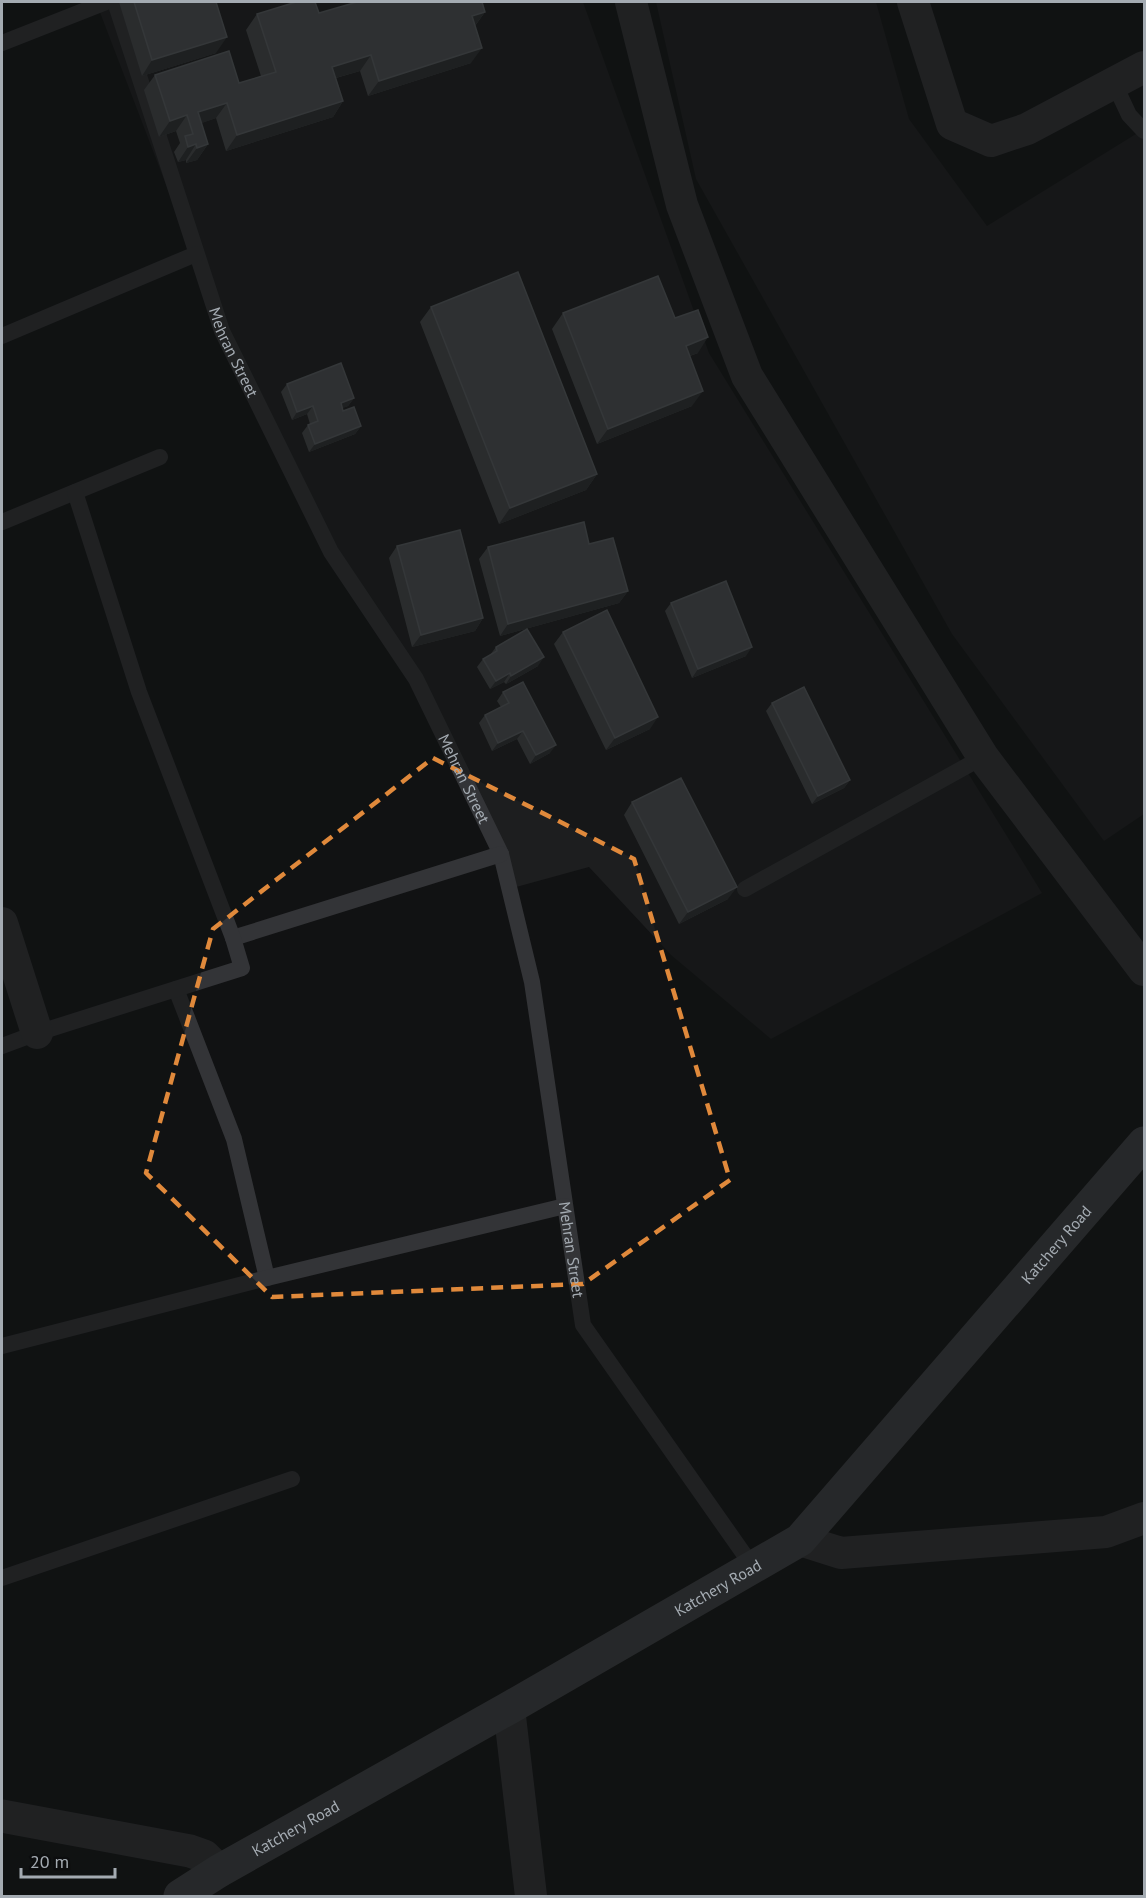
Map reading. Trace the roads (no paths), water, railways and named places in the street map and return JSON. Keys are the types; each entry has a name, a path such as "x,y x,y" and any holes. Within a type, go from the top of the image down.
{"main road":[{"name":"Katchery Road","path":"180,1896 219,1871 509,1708 800,1540 1144,1143"}],"street":[{"path":"631,2 682,205 747,376 983,757 1144,970"},
{"path":"913,2 952,124 992,141 1028,129 1144,68"},
{"path":"2,923 38,1032"},
{"path":"800,1540 841,1553 1106,1532 1144,1518"},
{"path":"509,1708 531,1896"},
{"path":"2,1816 190,1851 212,1861 219,1871"}],"lane":[{"path":"2,43 106,2"},
{"name":"Mehran Street","path":"115,2 222,331 331,552 416,679 501,854 532,982 583,1325 753,1567"},
{"path":"1114,83 1129,115 1144,131"},
{"path":"2,336 196,255"},
{"path":"2,522 160,457"},
{"path":"2,1046 38,1032 242,968 233,938 139,692 75,492"},
{"path":"745,889 983,757"},
{"path":"233,938 501,854"},
{"path":"176,989 234,1139 267,1278"},
{"path":"2,1346 267,1278 565,1206"},
{"path":"2,1578 292,1479"}]}
